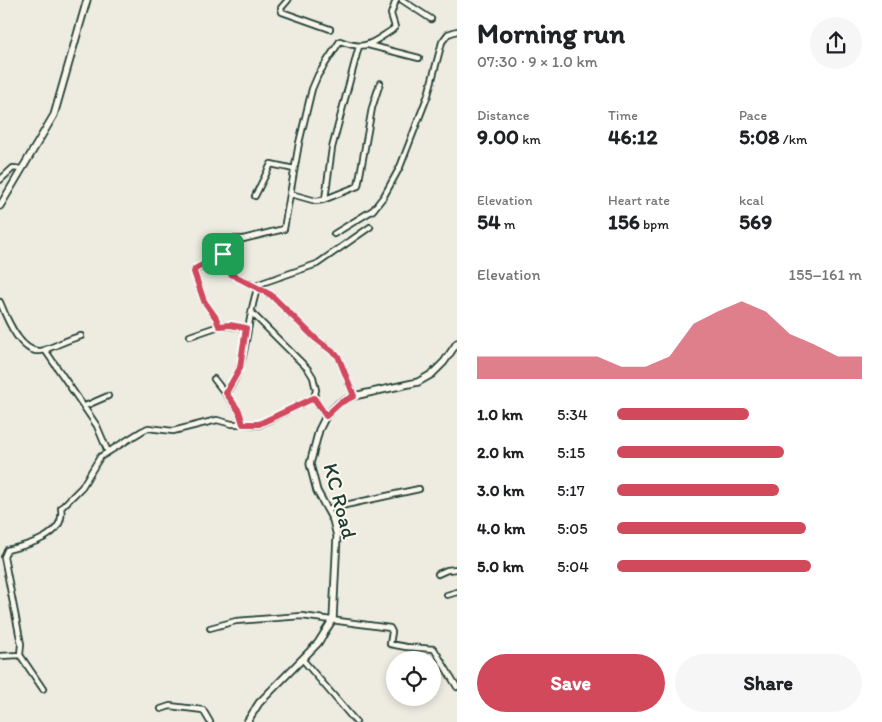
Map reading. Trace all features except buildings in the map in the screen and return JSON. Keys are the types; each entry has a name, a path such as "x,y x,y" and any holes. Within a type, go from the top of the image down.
{"main road":[{"path":"0,206 54,115 87,0"},
{"name":"KC Road","path":"247,722 258,703 318,643 333,619 337,536 332,520 317,491 310,464 319,430 326,416 340,403 354,396 418,382 438,368 457,343"}],"street":[{"path":"288,0 282,8 282,12 330,29"},
{"path":"368,45 394,27 391,14 396,0"},
{"path":"402,0 431,19"},
{"path":"334,234 373,210 384,196 400,167 428,95 442,42 448,34 457,31"},
{"path":"354,396 338,356 316,339 271,295 231,274 220,243 224,239 243,239 284,229 294,169 312,89 318,75 340,41 354,47 368,45 419,58"},
{"path":"325,199 332,148 359,46"},
{"path":"291,194 316,201 358,186 372,108 380,83"},
{"path":"255,196 271,164 294,169"},
{"path":"0,180 13,168 21,169"},
{"path":"226,393 240,368 246,328 252,313 259,284 317,264 370,227"},
{"path":"219,326 216,318 204,301 194,272 195,269 223,254"},
{"path":"0,302 12,330 20,340 36,351 45,350 80,336"},
{"path":"252,313 308,369 313,377 316,390 314,398 326,416"},
{"path":"190,336 219,326 230,325 246,328"},
{"path":"45,350 85,406 97,426 108,452"},
{"path":"214,379 239,411 243,424"},
{"path":"85,406 108,396"},
{"path":"43,689 20,655 21,644 4,557 7,550 33,543 56,530 62,521 61,508 82,487 100,457 148,428 173,430 217,420 232,424 259,424 314,398"},
{"path":"327,509 419,489"},
{"path":"438,574 447,570 457,569"},
{"path":"447,595 457,592"},
{"path":"210,628 236,621 302,616 390,628 392,632 390,644 434,649 457,687"},
{"path":"0,656 20,655"},
{"path":"303,660 356,722"},
{"path":"161,709 170,706 203,710 210,722"}],"route":[{"path":"223,254 231,274 271,295 316,339 338,356 354,396 340,403 326,416 314,398 311,398 254,426 243,424 239,411 226,393 240,368 247,332 246,328 230,325 219,326 216,318 204,301 194,272 195,269 223,254"}]}
